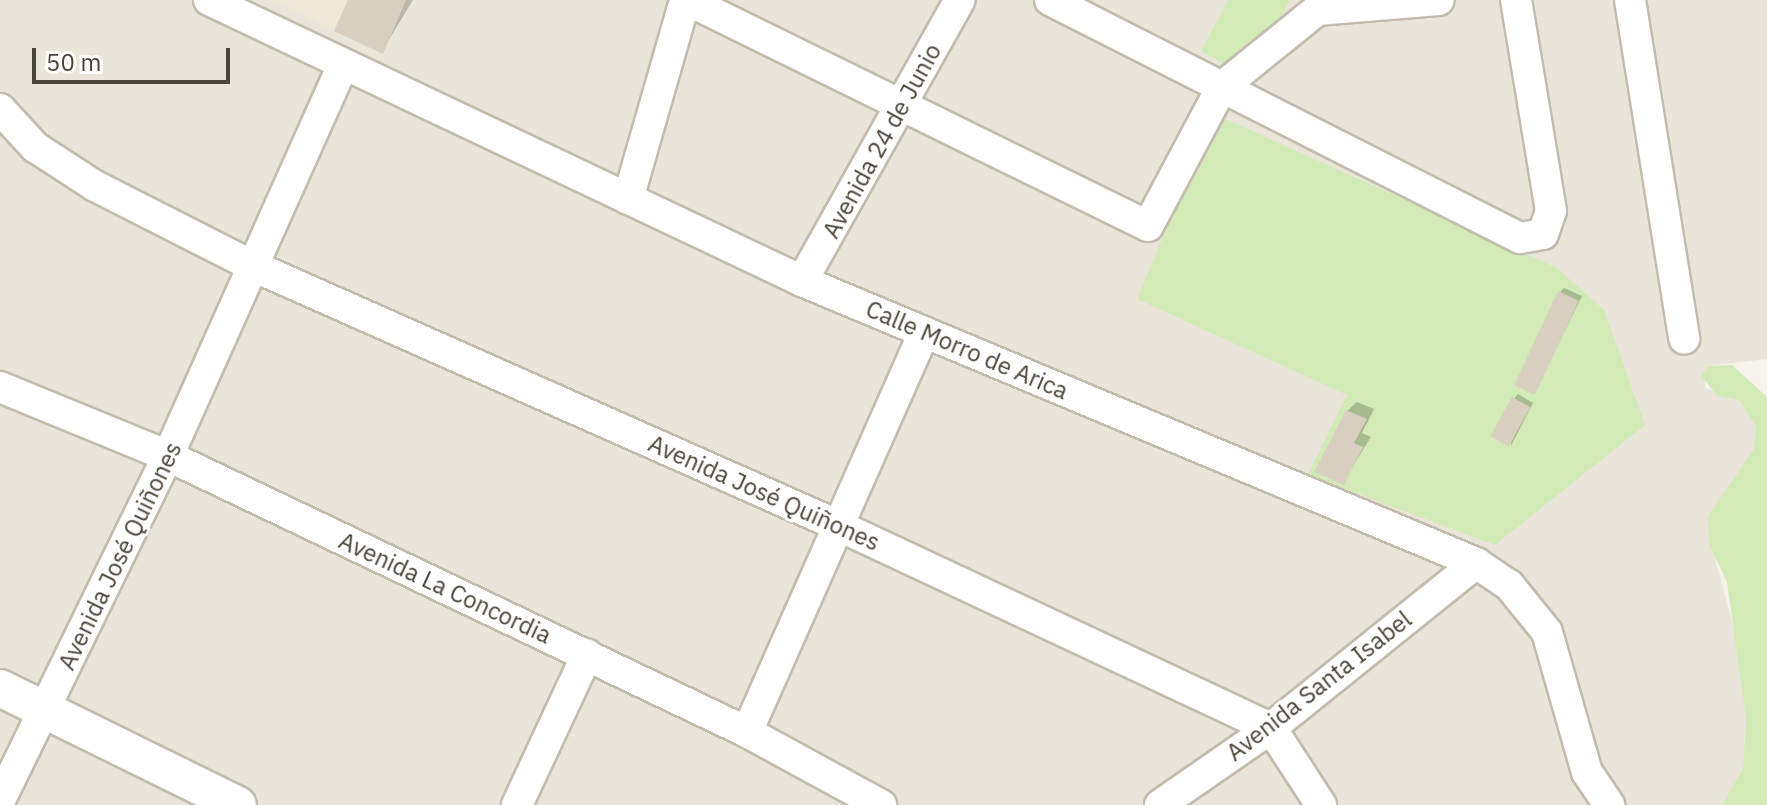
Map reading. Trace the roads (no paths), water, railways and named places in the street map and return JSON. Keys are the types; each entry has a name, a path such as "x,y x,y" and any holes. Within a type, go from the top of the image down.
{"street":[{"name":"Calle Morro de Arica","path":"209,0 802,281 1476,563 1509,585 1547,632 1587,772 1609,805"},
{"path":"628,199 686,0 902,111 1148,226 1222,87 1315,5 1439,0"},
{"name":"Avenida 24 de Junio","path":"802,281 902,111 960,0"},
{"path":"1050,0 1520,238 1543,234 1551,211 1516,0"},
{"path":"1630,0 1684,339"},
{"name":"Avenida José Quiñones","path":"0,800 168,456 343,65"},
{"name":"Avenida José Quiñones","path":"0,109 35,147 95,186 253,266 835,524 1271,728"},
{"path":"747,732 835,524 924,332"},
{"name":"Avenida La Concordia","path":"0,387 168,456 747,732 881,805"},
{"name":"Avenida Santa Isabel","path":"1160,805 1271,728 1476,563"},
{"path":"517,805 587,655"},
{"path":"0,688 238,805"},
{"path":"1271,728 1321,805"}]}
